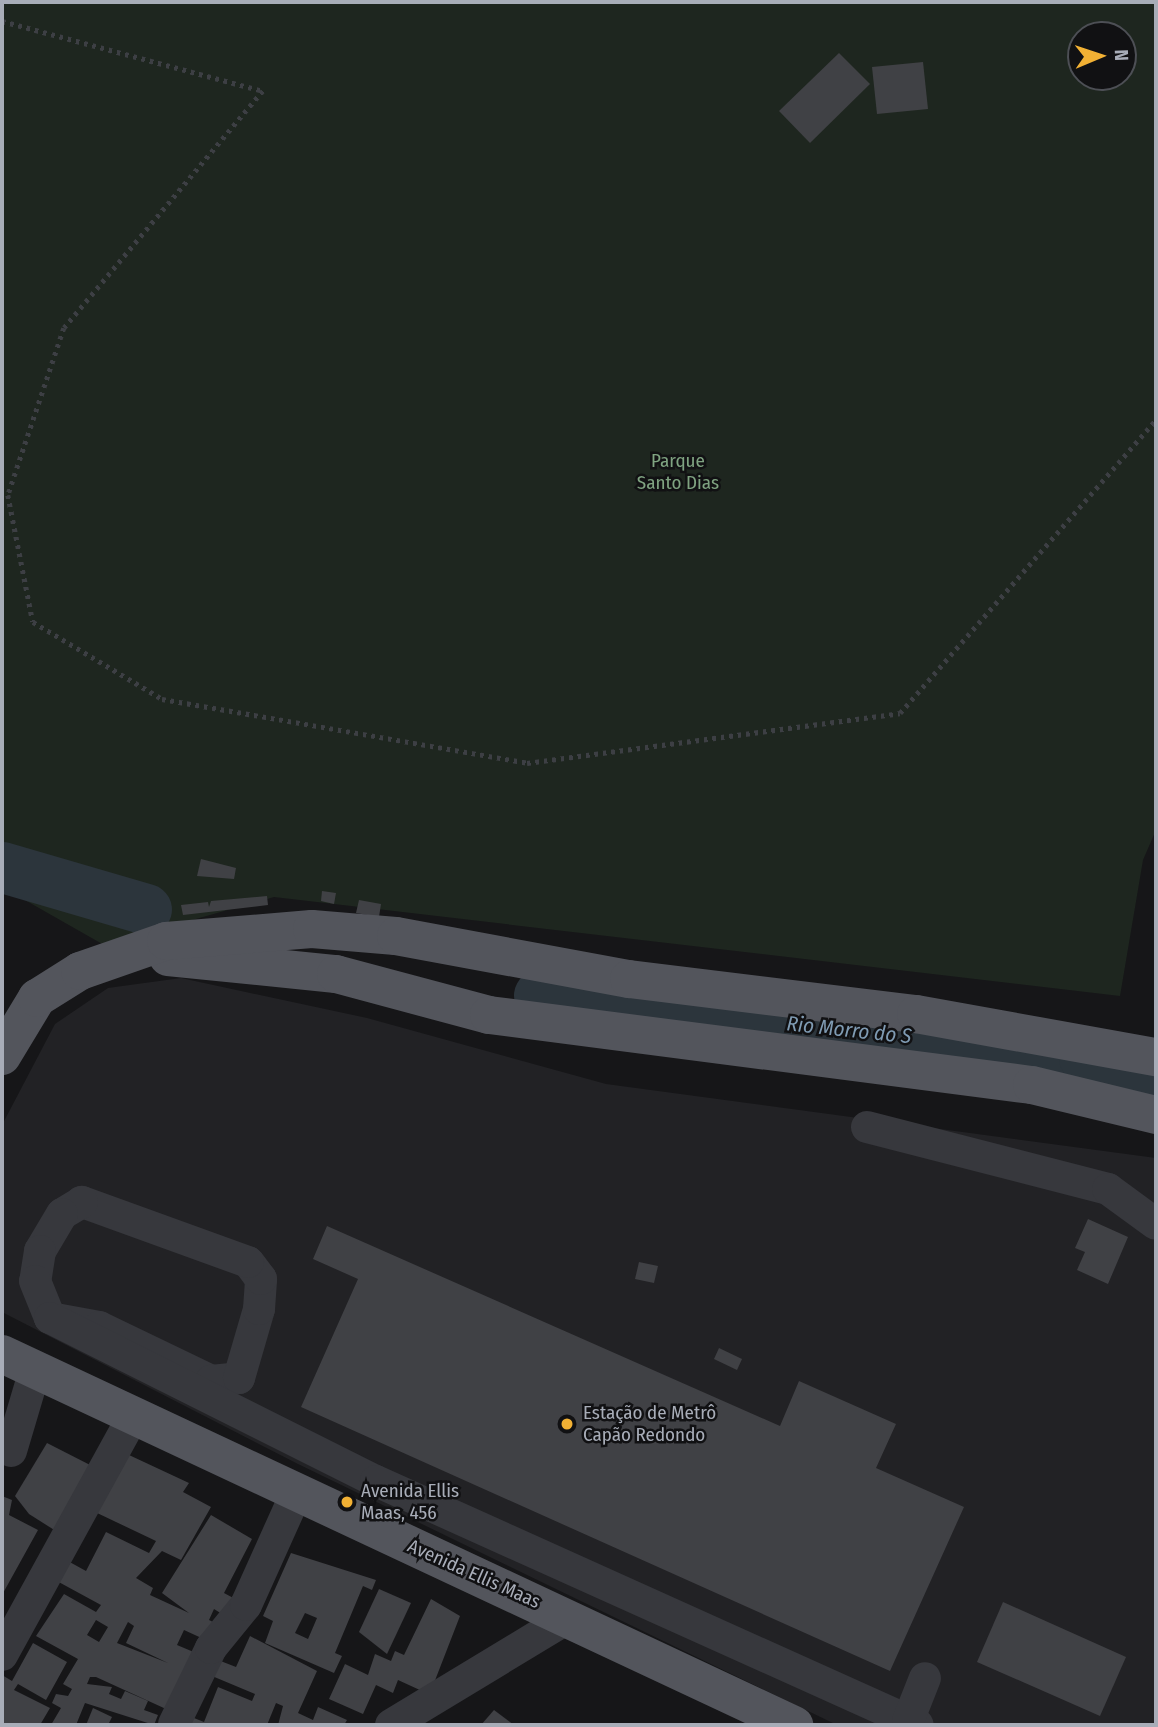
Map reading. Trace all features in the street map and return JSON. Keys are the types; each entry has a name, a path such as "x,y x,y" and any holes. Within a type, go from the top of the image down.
{"main road":[{"path":"2,1056 37,998 80,971 125,954 203,936 312,929 492,953 629,979 916,1014 1156,1057"},
{"path":"489,1015 485,986 492,953"},
{"path":"125,954 336,975 489,1015 1032,1085 1156,1115"},
{"name":"Avenida Ellis Maas","path":"18,1362 296,1494 569,1616 794,1725"}],"street":[{"path":"867,1128 1108,1189 1156,1224"},
{"path":"50,1318 99,1327 223,1381 239,1378 248,1354 261,1279 248,1262 82,1202 62,1214 40,1251 35,1281 50,1318 376,1481 913,1723 925,1678"},
{"path":"11,1451 18,1362"},
{"path":"2,1655 133,1417"},
{"path":"174,1724 211,1648 246,1605 296,1494"},
{"path":"391,1725 569,1616"}],"path":[{"path":"2,21 263,91 64,328 8,495 33,622 162,699 527,763 900,713 1156,420"}],"shaded area":[{"path":"181,978 367,1018 606,1084 1156,1158 1156,1725 837,1725 298,1464 2,1312 2,1125 55,1024 108,988"}],"green space":[{"name":"Parque Santo Dias","path":"2,2 1156,2 1156,830 1143,860 1120,996 274,897 104,945 2,887"}],"building":[{"path":"839,53 870,84 810,143 779,111"},
{"path":"923,62 928,109 877,114 872,67"},
{"path":"201,859 236,868 234,879 197,876"},
{"path":"322,891 336,893 334,904 321,901"},
{"path":"267,896 268,905 183,915 181,905 208,902 209,907 211,901"},
{"path":"359,900 381,904 379,917 356,913"},
{"path":"1088,1219 1128,1237 1108,1284 1077,1270 1085,1252 1075,1248"},
{"path":"327,1226 780,1426 799,1381 896,1424 876,1468 964,1507 890,1671 301,1407 358,1279 313,1259"},
{"path":"639,1262 658,1266 654,1283 635,1279"},
{"path":"719,1348 742,1359 737,1370 714,1359"},
{"path":"47,1443 96,1468 59,1533 29,1514 15,1496"},
{"path":"129,1455 189,1483 183,1492 211,1507 181,1560 162,1551 136,1578 153,1588 150,1595 189,1613 162,1593 211,1515 252,1539 224,1593 237,1600 222,1614 214,1609 209,1620 217,1624 208,1641 184,1630 177,1645 196,1653 166,1709 96,1677 90,1677 87,1684 112,1687 109,1694 121,1699 125,1691 148,1701 144,1710 158,1715 154,1725 85,1703 76,1725 51,1725 61,1708 52,1703 56,1694 68,1696 72,1689 63,1684 78,1659 36,1636 64,1594 96,1612 101,1605 55,1580 66,1560 86,1571 106,1532 149,1553 156,1541 95,1512","holes":["96,1620 108,1627 99,1642 87,1635","128,1622 134,1626 126,1643 168,1663 117,1643"]},
{"path":"2,1496 12,1500 9,1515 38,1530 2,1595"},
{"path":"291,1553 376,1580 372,1590 363,1586 335,1653 342,1656 334,1673 265,1643 273,1621 263,1616","holes":["305,1613 317,1618 308,1639 295,1633"]},
{"path":"379,1589 411,1603 387,1654 359,1632"},
{"path":"431,1599 460,1616 434,1683 422,1691 398,1680 393,1693 376,1685 363,1714 329,1699 345,1664 368,1675 375,1654 391,1661 395,1651 404,1655"},
{"path":"1003,1602 1126,1657 1100,1716 977,1662"},
{"path":"250,1636 317,1671 298,1713 313,1720 318,1707 347,1720 344,1725 278,1725 283,1706 276,1703 267,1725 184,1725 189,1716 204,1722 218,1687 252,1701 255,1694 212,1676 218,1660 236,1667"},
{"path":"33,1643 67,1662 46,1700 18,1684 14,1690 50,1708 40,1725 2,1725 2,1675 12,1681"},
{"path":"93,1708 112,1717 108,1725 86,1725"},
{"path":"494,1710 514,1725 481,1725"}],"waterway":[{"name":"Rio Morro do S","path":"2,867 146,909"},
{"name":"Rio Morro do S","path":"539,995 1084,1057 1156,1080"}],"place":[{"name":"Estação de Metrô Capão Redondo","path":"567,1424"},
{"name":"Avenida Ellis Maas, 456","path":"347,1502"}]}
